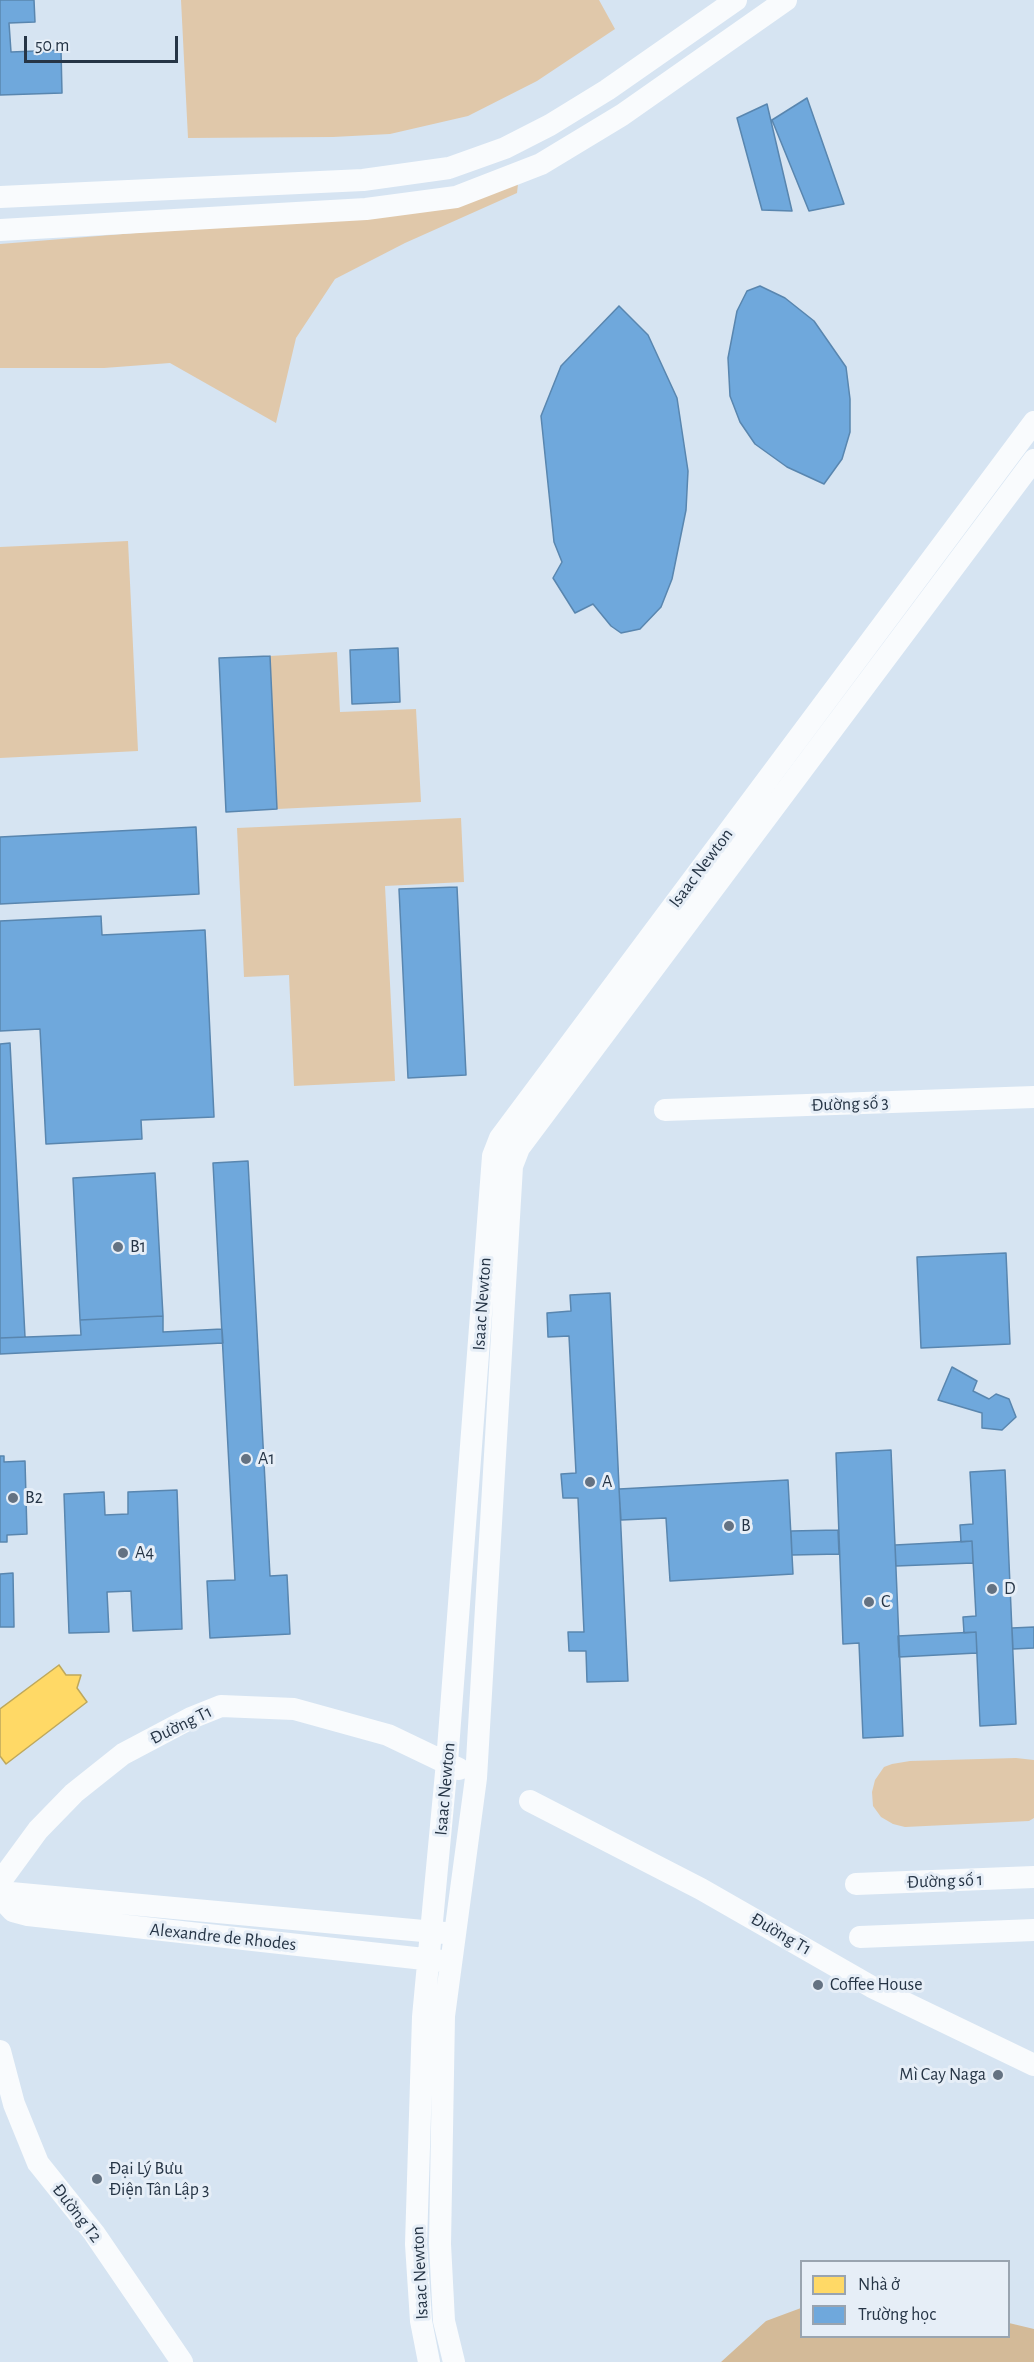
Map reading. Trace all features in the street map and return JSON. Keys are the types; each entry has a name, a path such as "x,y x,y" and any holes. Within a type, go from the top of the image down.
{"street":[{"path":"0,197 363,180 449,168 506,148 550,125 607,90 736,0"},
{"path":"0,230 366,209 456,197 540,164 622,115 786,0"},
{"name":"Isaac Newton","path":"429,2362 421,2321 416,2244 423,2017 447,1762 493,1156 500,1138 1034,422"},
{"name":"Isaac Newton","path":"454,2362 444,2321 440,2244 444,2016 476,1778 512,1166 519,1148 1034,460"},
{"name":"Đường số 3","path":"665,1110 1034,1097"},
{"name":"Đường T1","path":"0,1882 38,1830 74,1793 123,1754 190,1718 221,1706 294,1709 388,1735 476,1778"},
{"name":"Đường T1","path":"530,1801 701,1888 872,1986 1034,2065"},
{"name":"Đường số 1","path":"856,1884 1034,1877"},
{"name":"Alexandre de Rhodes","path":"0,1892 456,1934"},
{"name":"Alexandre de Rhodes","path":"0,1897 13,1911 28,1916 452,1962"},
{"path":"860,1937 1034,1930"},
{"name":"Đường T2","path":"0,2051 14,2104 39,2163 94,2233 182,2362"}],"shaded area":[{"path":"181,0 599,0 615,29 537,81 468,116 390,134 333,137 188,138"},
{"path":"518,184 517,193 405,243 335,279 296,338 276,423 170,363 104,368 0,368 0,244 456,207"},
{"path":"128,541 138,751 0,758 0,547"},
{"path":"337,652 340,712 416,709 421,802 277,809 270,656"},
{"path":"461,818 464,882 385,886 395,1081 294,1086 289,975 244,977 237,828"},
{"path":"1016,1758 1034,1760 1034,1818 1029,1821 905,1827 893,1824 881,1817 873,1806 872,1792 875,1780 884,1767 892,1764 910,1761"},
{"path":"800,2308 800,2338 1010,2338 1010,2323 1034,2329 1034,2362 721,2362 766,2321"}],"building: Nhà ở":[{"path":"59,1665 66,1675 81,1675 77,1688 87,1702 6,1764 0,1756 0,1709"}],"building: Trường học":[{"path":"0,0 34,0 35,22 9,23 11,52 61,50 62,93 0,95"},
{"path":"807,98 844,204 809,211 772,120"},
{"path":"767,104 792,211 762,210 737,118"},
{"path":"760,286 785,298 814,321 846,367 850,399 850,432 842,459 824,484 787,467 755,444 740,422 730,396 728,358 737,311 747,291"},
{"path":"619,306 648,335 677,398 688,471 686,510 672,579 661,607 640,629 621,633 611,626 593,604 575,613 553,578 562,562 554,542 541,416 561,366"},
{"path":"398,648 400,702 352,704 350,650"},
{"path":"270,656 277,809 226,812 219,658"},
{"path":"196,827 199,894 0,904 0,837"},
{"path":"457,887 466,1075 408,1078 399,889"},
{"path":"101,916 102,935 205,930 214,1117 141,1120 142,1139 46,1144 40,1029 0,1031 0,921"},
{"path":"10,1043 25,1337 0,1338 0,1044"},
{"name":"A1","path":"248,1161 270,1576 287,1575 290,1634 210,1638 207,1581 235,1580 213,1163"},
{"name":"B1","path":"155,1173 163,1316 80,1320 73,1178"},
{"path":"1006,1253 1010,1344 921,1348 917,1257"},
{"name":"A","path":"610,1293 628,1681 587,1682 586,1651 569,1651 568,1632 584,1632 578,1498 563,1498 561,1474 576,1473 569,1336 548,1337 547,1313 571,1311 570,1295"},
{"path":"163,1316 163,1332 222,1329 223,1343 0,1354 0,1338 81,1335 80,1320"},
{"path":"952,1367 977,1381 973,1391 989,1399 996,1394 1009,1399 1016,1417 1002,1430 982,1428 982,1413 938,1400"},
{"name":"C","path":"891,1450 903,1736 863,1738 859,1643 843,1644 836,1453"},
{"name":"B2","path":"0,1456 4,1456 4,1462 25,1461 27,1534 7,1535 7,1542 0,1542"},
{"name":"D","path":"1005,1470 1016,1724 980,1726 976,1632 964,1633 963,1617 976,1616 972,1541 961,1542 960,1525 973,1524 970,1472"},
{"name":"B","path":"788,1480 793,1574 670,1581 666,1518 621,1520 619,1489"},
{"name":"A4","path":"177,1490 182,1629 133,1631 131,1591 107,1592 109,1632 69,1633 64,1494 104,1492 105,1515 128,1514 128,1492"},
{"path":"838,1530 839,1554 792,1555 791,1531"},
{"path":"972,1541 973,1563 896,1566 895,1545"},
{"path":"13,1573 14,1627 0,1627 0,1574"},
{"path":"1034,1627 1034,1648 1013,1649 1012,1628"},
{"path":"976,1632 977,1653 899,1657 898,1636"}],"place":[{"name":"B1","path":"118,1247"},
{"name":"A1","path":"246,1459"},
{"name":"A","path":"590,1482"},
{"name":"B2","path":"13,1498"},
{"name":"B","path":"729,1526"},
{"name":"A4","path":"123,1553"},
{"name":"D","path":"992,1589"},
{"name":"C","path":"869,1602"},
{"name":"Coffee House","path":"818,1985"},
{"name":"Mì Cay Naga","path":"998,2075"},
{"name":"Đại Lý Bưu Điện Tân Lập 3","path":"97,2179"}]}
